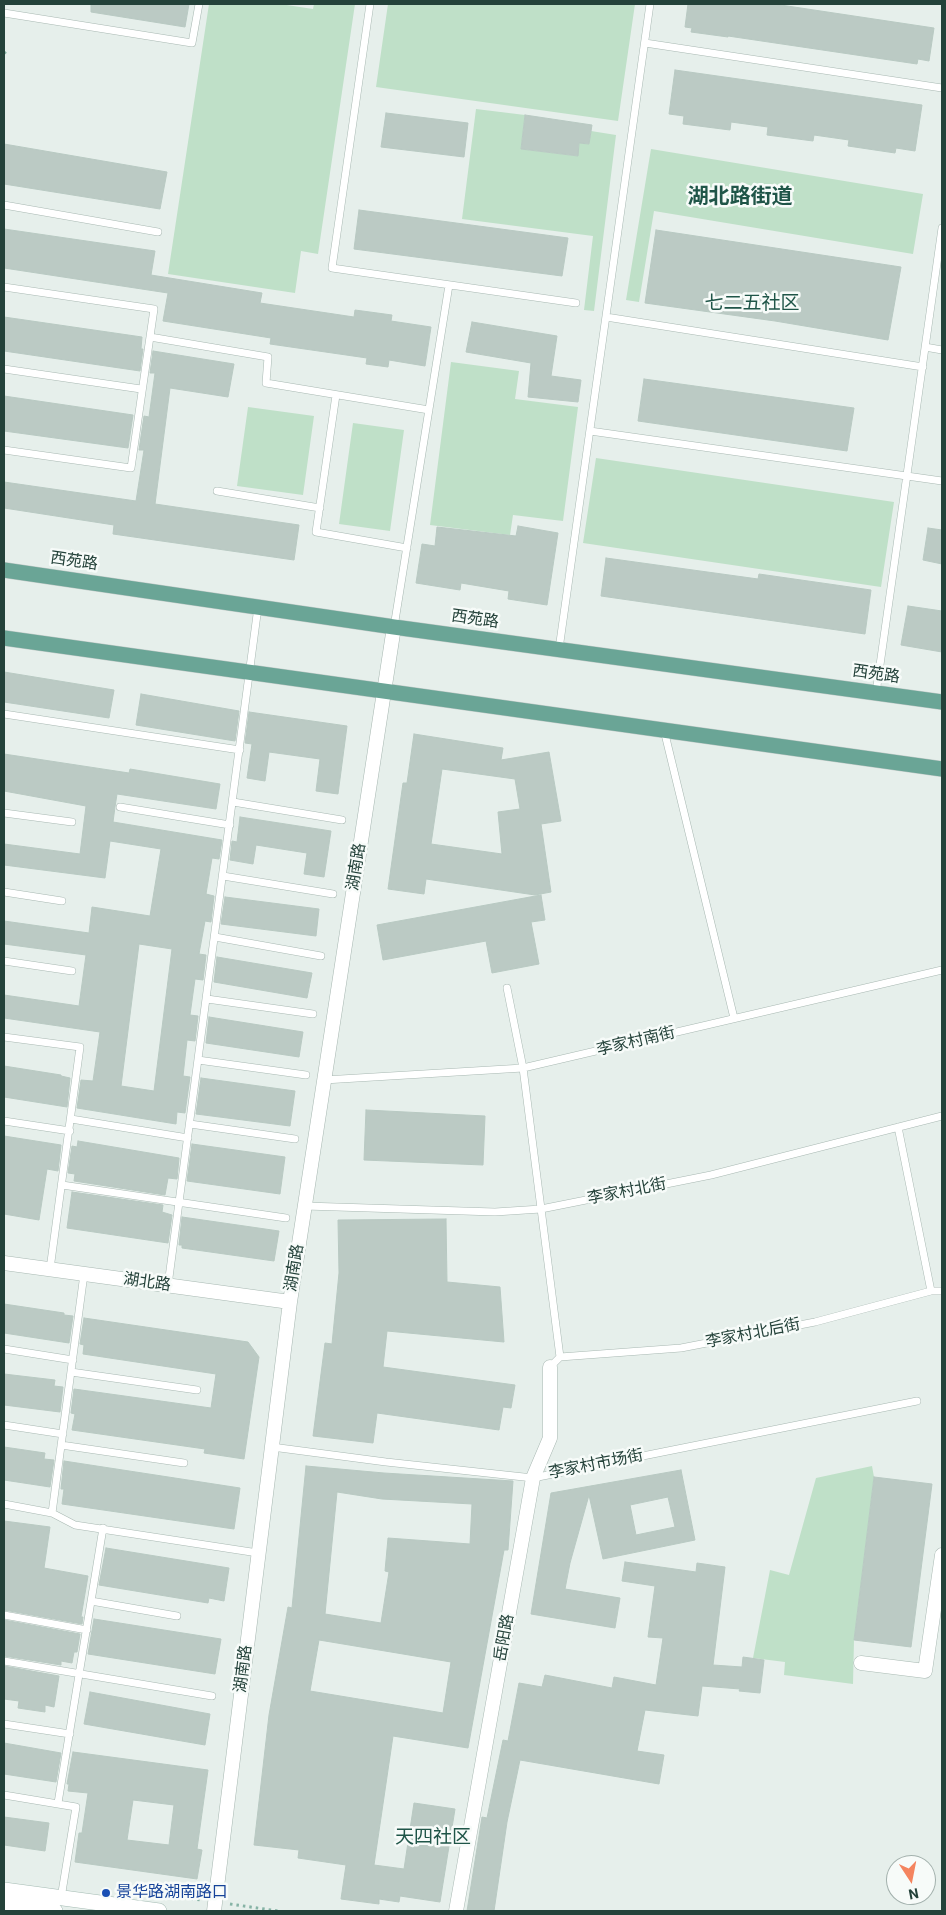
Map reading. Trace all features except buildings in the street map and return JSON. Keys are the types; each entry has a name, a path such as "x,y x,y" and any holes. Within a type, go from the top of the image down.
{"main road":[{"name":"西苑路","path":"4,570 258,608 942,702"},
{"path":"4,638 942,769"},
{"path":"4,1890 58,1905"},
{"path":"4,1904 159,1911"}],"street":[{"name":"湖南路","path":"214,1911 290,1302 394,627"},
{"name":"湖北路","path":"4,1263 290,1302"},
{"name":"岳阳路","path":"456,1911 533,1478 550,1438 555,1362"},
{"path":"861,1663 925,1671 942,1555"}],"lane":[{"path":"4,13 192,43 199,4"},
{"path":"370,4 332,268 576,303"},
{"path":"559,649 650,4"},
{"path":"645,43 942,88"},
{"path":"4,205 158,232"},
{"path":"876,693 925,348 940,264 942,228"},
{"path":"394,627 448,285"},
{"path":"4,287 154,309 131,468 4,450"},
{"path":"606,317 923,367"},
{"path":"150,337 268,357 266,384 429,410"},
{"path":"925,348 942,350"},
{"path":"4,369 142,389"},
{"path":"336,395 316,532 407,548"},
{"path":"590,431 942,481"},
{"path":"218,491 320,508"},
{"path":"168,1286 258,608"},
{"path":"4,714 240,750"},
{"path":"664,730 734,1018"},
{"path":"233,802 342,820"},
{"path":"120,807 230,825"},
{"path":"4,813 72,822"},
{"path":"223,876 333,894"},
{"path":"4,892 62,901"},
{"path":"215,937 321,956"},
{"path":"4,961 72,971"},
{"name":"李家村南街","path":"324,1080 522,1068 942,970"},
{"path":"507,988 522,1068 541,1209 555,1362"},
{"path":"207,999 313,1014"},
{"path":"4,1037 80,1047 50,1269"},
{"path":"198,1060 306,1075"},
{"name":"李家村北街","path":"305,1206 495,1212 541,1209 710,1175 942,1116"},
{"path":"71,1119 188,1138"},
{"path":"4,1121 70,1131"},
{"path":"190,1124 295,1139"},
{"path":"898,1127 930,1291"},
{"path":"62,1185 286,1218"},
{"path":"52,1513 84,1274"},
{"name":"李家村北后街","path":"555,1362 681,1348 815,1322 930,1291 942,1291"},
{"path":"4,1349 73,1360"},
{"path":"71,1372 197,1390"},
{"name":"李家村市场街","path":"271,1447 533,1478 918,1401"},
{"path":"4,1425 63,1434"},
{"path":"61,1445 184,1464"},
{"path":"4,1504 52,1513 75,1525 258,1553"},
{"path":"58,1803 103,1528"},
{"path":"92,1601 177,1616"},
{"path":"4,1616 87,1630"},
{"path":"4,1661 212,1696"},
{"path":"4,1724 70,1734"},
{"path":"4,1795 76,1807 58,1905"}],"path":[{"path":"4,52 8,56"}],"green space":[{"path":"209,4 280,4 313,9 314,4 355,4 318,254 301,251 295,293 168,274"},
{"path":"388,4 635,4 618,121 376,87"},
{"path":"476,109 525,115 521,149 577,156 579,143 589,144 591,131 616,135 594,311 584,310 593,236 462,219"},
{"path":"651,149 923,194 913,254 654,211 639,302 626,300"},
{"path":"451,362 519,371 515,399 578,407 563,521 513,515 510,535 430,525"},
{"path":"248,407 314,416 303,495 237,486"},
{"path":"353,423 404,430 390,531 339,524"},
{"path":"596,458 894,502 881,587 583,543"},
{"path":"872,1466 874,1477 854,1640 853,1684 784,1675 785,1662 753,1658 770,1570 789,1575 816,1478"}],"place":[{"name":"景华路湖南路口","path":"106,1893"}],"district":[{"name":"湖北路街道","path":"740,198"},
{"name":"七二五社区","path":"752,304"},
{"name":"天四社区","path":"433,1838"}]}
